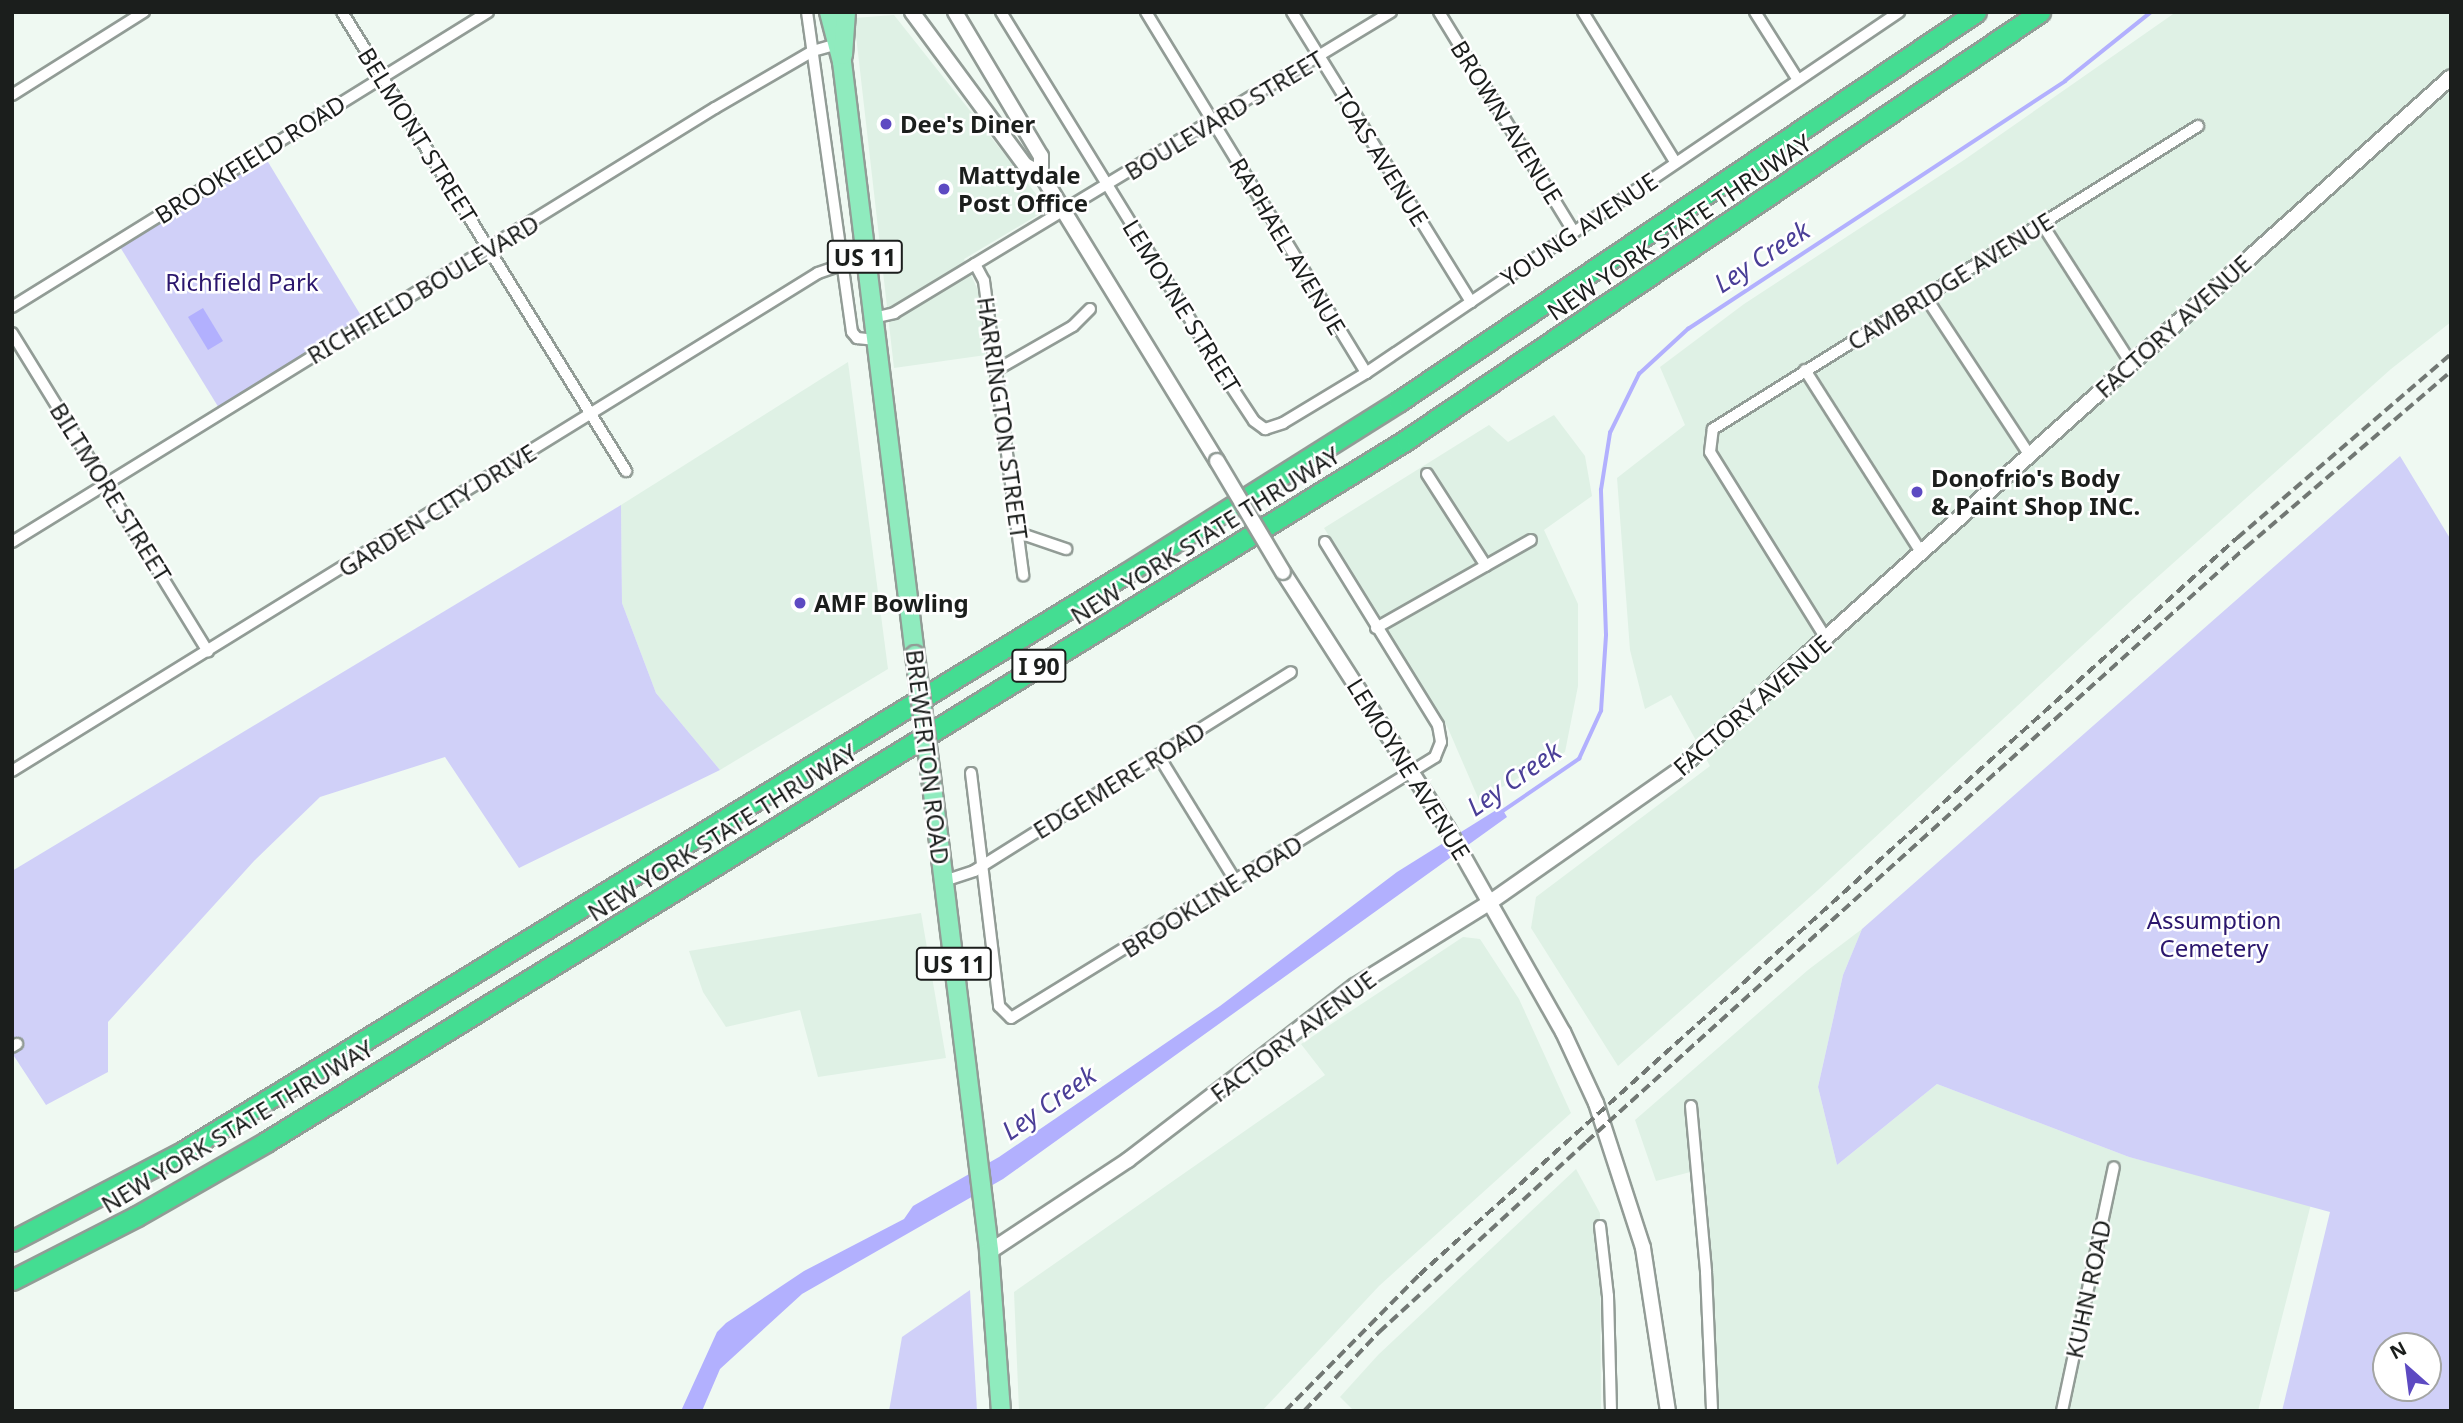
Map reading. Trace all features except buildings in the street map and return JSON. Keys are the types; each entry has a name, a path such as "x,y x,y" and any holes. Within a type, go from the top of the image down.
{"highway":[{"name":"NEW YORK STATE THRUWAY","path":"12,1241 184,1151 1137,567 1398,402 1976,12"},
{"name":"NEW YORK STATE THRUWAY","path":"12,1280 137,1216 266,1142 1406,440 2040,12"}],"main road":[{"name":"BREWERTON ROAD","path":"829,12 842,62"},
{"name":"BREWERTON ROAD","path":"846,12 842,62 978,1151 1001,1411"}],"street":[{"path":"12,95 144,12"},
{"name":"BELMONT STREET","path":"342,12 589,416 626,471"},
{"name":"BROOKFIELD ROAD","path":"12,307 488,12"},
{"path":"807,12 852,332 857,338 876,340"},
{"name":"LEMOYNE AVENUE","path":"912,12 1025,165 1041,174 1065,210 1283,572 1448,829 1563,1032 1610,1140 1643,1248 1668,1411"},
{"name":"LEMOYNE AVENUE","path":"955,12 1041,156 1041,174"},
{"name":"LEMOYNE STREET","path":"1001,12 1254,421"},
{"name":"RAPHAEL AVENUE","path":"1146,12 1366,373"},
{"name":"TOAS AVENUE","path":"1292,12 1471,302"},
{"name":"BOULEVARD STREET","path":"873,318 894,313 1391,12"},
{"name":"BROWN AVENUE","path":"1439,12 1574,232"},
{"path":"1583,12 1676,163"},
{"path":"1755,12 1798,80"},
{"name":"YOUNG AVENUE","path":"1254,421 1265,429 1273,427 1366,373 1899,12"},
{"name":"RICHFIELD BOULEVARD","path":"12,542 813,51 836,44"},
{"name":"FACTORY AVENUE","path":"989,1252 1128,1160 1299,1025 1489,903 1675,773 1827,640 2451,77"},
{"name":"CAMBRIDGE AVENUE","path":"1827,640 1710,452 1708,441 1720,422 2198,126"},
{"path":"2042,223 2131,363"},
{"name":"HARRINGTON STREET","path":"975,264 984,281 998,369 1023,575"},
{"name":"GARDEN CITY DRIVE","path":"12,771 818,273 841,265 866,265"},
{"path":"1925,296 2030,456"},
{"path":"998,369 1073,326 1090,309"},
{"name":"BILTMORE STREET","path":"12,333 208,652"},
{"path":"1805,370 1922,554"},
{"path":"1427,474 1486,566"},
{"path":"1019,533 1066,549"},
{"path":"1376,628 1531,540"},
{"path":"1325,542 1440,733 1435,757 1413,773"},
{"name":"EDGEMERE ROAD","path":"944,881 982,866 1291,672"},
{"path":"1158,755 1236,882"},
{"name":"BROOKLINE ROAD","path":"982,866 999,1006 1011,1018 1413,773"},
{"path":"971,774 982,866"},
{"path":"1691,1106 1706,1272 1712,1411"},
{"name":"KUHN ROAD","path":"2062,1411 2114,1167"},
{"path":"1600,1226 1608,1296 1611,1411"}],"shaded area":[{"path":"2176,12 2451,12 2451,322 2391,369 2134,598 1818,890 1618,1066 1531,928 1536,897 1710,766 1671,695 1645,709 1630,650 1617,478 1685,425 1660,367 1744,304 1964,160"},
{"path":"894,15 1048,209 964,259 980,295 986,355 894,368 854,18"},
{"path":"848,362 888,669 720,770 656,693 622,603 621,505"},
{"path":"1554,415 1585,456 1592,496 1544,530 1578,604 1578,686 1565,752 1479,800 1447,726 1324,528 1489,425 1508,442"},
{"path":"921,913 946,1058 818,1077 800,1010 726,1027 703,992 689,951"},
{"path":"1862,929 1843,975 1818,1087 1837,1165 1937,1084 2129,1157 2311,1204 2258,1411 1715,1411 1702,1169 1656,1181 1635,1120 1808,970"},
{"path":"1463,937 1480,939 1519,999 1571,1113 1379,1286 1262,1411 1019,1411 1014,1292 1325,1075 1301,1044"},
{"path":"1576,1169 1600,1213 1601,1411 1354,1411 1340,1397 1378,1355"}],"green space":[{"name":"Richfield Park","path":"262,152 366,324 222,413 117,242"},
{"name":"Assumption Cemetery","path":"2400,456 2451,540 2451,1411 2282,1411 2330,1212 2129,1157 1937,1084 1837,1165 1818,1087 1843,975 1862,929"},
{"path":"621,505 622,603 656,693 720,770 519,868 445,757 320,797 254,861 108,1022 108,1072 46,1105 12,1053 12,871"},
{"path":"970,1290 977,1411 889,1411 902,1337"}],"water":[{"path":"203,308 223,341 208,350 188,317"},
{"path":"1501,807 1507,817 1003,1179 802,1294 720,1369 702,1411 681,1411 717,1332 726,1323 804,1271 904,1219 913,1206 999,1157 1220,1006 1397,872"}],"waterway":[{"name":"Ley Creek","path":"1500,813 1579,759 1601,711 1606,635 1601,490 1610,433 1639,374 1688,329 2065,81 2151,12"}],"railway":[{"path":"1285,1411 1419,1275 2237,538 2451,354"},
{"path":"1304,1411 1379,1332 1586,1142 2246,547 2451,371"}],"place":[{"name":"Dee's Diner","path":"886,124"},
{"name":"Mattydale Post Office","path":"944,189"},
{"name":"Donofrio's Body & Paint Shop INC.","path":"1917,492"},
{"name":"AMF Bowling","path":"800,603"}]}
